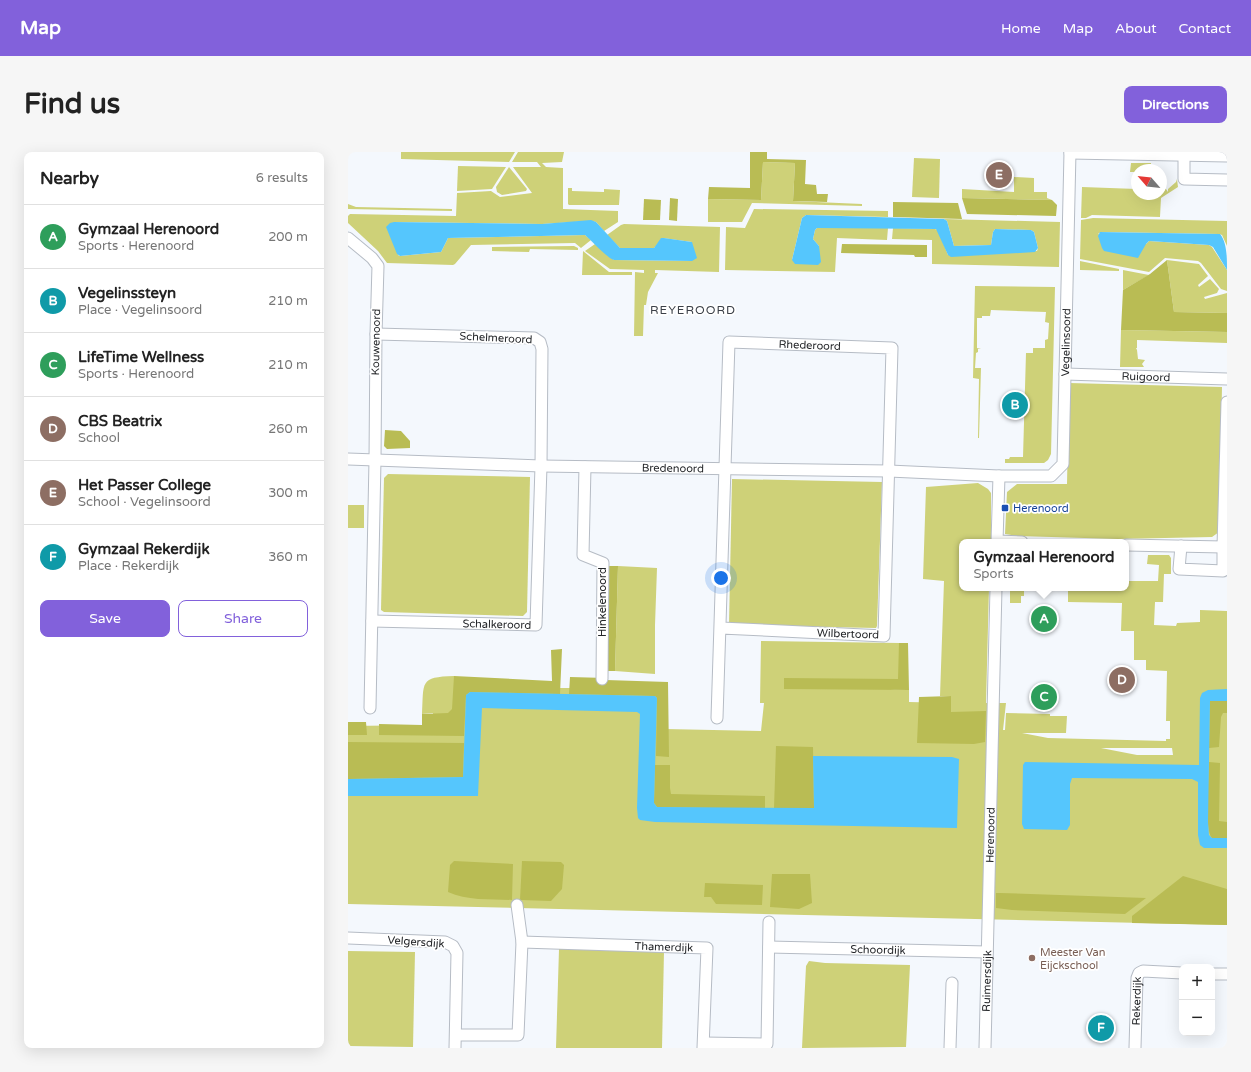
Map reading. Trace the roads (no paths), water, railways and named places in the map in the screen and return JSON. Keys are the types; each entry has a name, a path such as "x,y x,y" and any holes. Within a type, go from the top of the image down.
{"street":[{"path":"1070,153 1227,156"},
{"name":"Vegelinsoord","path":"999,476 1051,476 1063,464 1070,153"},
{"path":"1184,156 1184,179 1227,180"},
{"name":"Kouwenoord","path":"348,238 372,258 378,266 375,460"},
{"name":"Schelmeroord","path":"376,334 534,338 540,342 542,349 541,466"},
{"name":"Rhederoord","path":"725,469 729,342 892,348 889,471"},
{"name":"Ruigoord","path":"1065,374 1227,379"},
{"path":"1181,546 1179,569 1223,571 1227,402"},
{"name":"Bredenoord","path":"348,459 585,467 889,471 999,476"},
{"path":"370,708 375,460"},
{"name":"Schalkeroord","path":"372,621 536,624 541,466"},
{"name":"Hinkelenoord","path":"585,467 583,555 603,563 602,679"},
{"path":"717,718 725,469"},
{"name":"Wilbertoord","path":"721,628 884,636 889,471"},
{"path":"997,539 999,476"},
{"path":"1129,545 1223,547"},
{"name":"Herenoord","path":"988,914 996,591"},
{"path":"456,1035 518,1035 522,942 517,905"},
{"name":"Ruimersdijk","path":"985,1048 988,914"},
{"path":"704,1045 767,1044 769,922"},
{"name":"Velgersdijk","path":"348,938 445,942 453,946 457,953 455,1048"},
{"name":"Thamerdijk","path":"522,942 707,948 704,1045"},
{"name":"Schoordijk","path":"769,947 986,952"},
{"name":"Rekerdijk","path":"1135,1048 1137,978 1139,973 1179,973"},
{"path":"1215,974 1227,974"},
{"path":"950,1048 952,983"}],"water":[{"path":"806,215 944,219 947,221 954,246 991,245 993,232 995,229 1031,230 1034,232 1038,248 1035,252 951,257 948,255 936,229 817,228 813,239 819,246 821,262 818,265 795,264 792,260 802,218"},
{"path":"591,220 596,222 620,248 654,248 661,238 664,238 692,242 697,258 692,261 614,260 604,253 585,235 448,238 441,252 400,256 397,254 386,227 390,223 394,222 542,224"},
{"path":"1100,232 1220,234 1224,241 1227,255 1227,270 1213,247 1209,245 1149,241 1138,258 1104,251 1098,236"},
{"path":"1227,689 1227,701 1210,701 1208,822 1209,835 1212,838 1227,838 1227,848 1204,848 1200,845 1198,835 1198,782 1192,779 1072,778 1070,784 1070,825 1067,830 1024,829 1022,824 1023,765 1025,762 1199,765 1200,698 1202,693 1208,690"},
{"path":"470,692 655,696 657,698 654,803 657,807 814,808 813,756 952,757 959,759 957,828 655,822 640,820 638,818 637,808 640,714 637,712 482,708 478,796 348,796 348,779 463,777 466,695"}],"place":[{"name":"Het Passer College","path":"999,175"},
{"name":"Vegelinssteyn","path":"1015,405"},
{"name":"Herenoord","path":"1005,508"},
{"name":"Gymzaal Herenoord","path":"1044,619"},
{"name":"CBS Beatrix","path":"1122,680"},
{"name":"LifeTime Wellness","path":"1044,697"},
{"name":"Meester Van Eijckschool","path":"1032,958"},
{"name":"Gymzaal Rekerdijk","path":"1101,1028"}],"district":[{"name":"REYEROORD","path":"693,310"}]}
